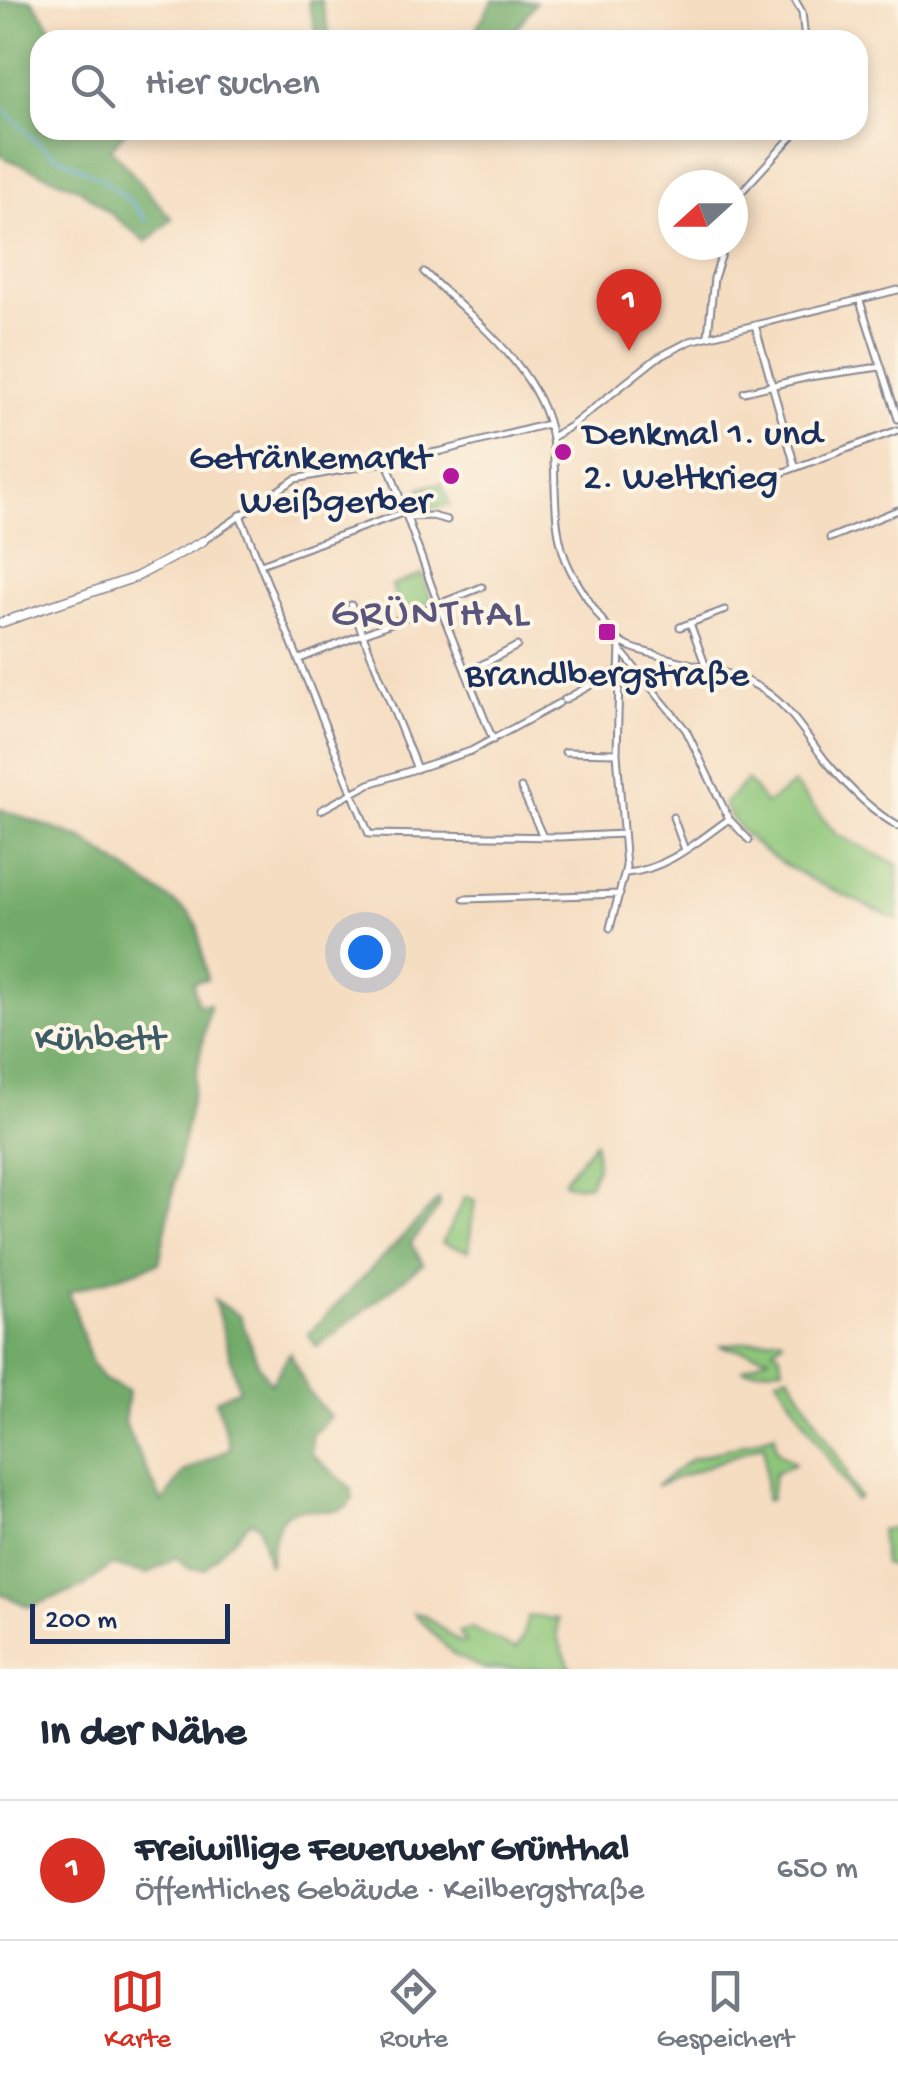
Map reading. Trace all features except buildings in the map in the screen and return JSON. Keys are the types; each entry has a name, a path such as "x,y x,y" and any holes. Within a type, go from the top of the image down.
{"street":[{"path":"795,0 802,12 804,30"},
{"path":"748,185 789,140"},
{"path":"708,336 714,278 721,260"},
{"path":"424,272 512,360 532,390 552,437 558,528 564,554 569,568 620,642 617,753 626,873 610,928"},
{"path":"552,437 658,358 708,336 898,290"},
{"path":"860,301 898,419"},
{"path":"755,325 795,466"},
{"path":"744,392 880,366"},
{"path":"0,623 121,582 172,560 295,479 548,424"},
{"path":"773,476 898,430"},
{"path":"387,462 492,740"},
{"path":"830,538 898,510"},
{"path":"261,564 406,514 447,520"},
{"path":"240,515 369,834 623,834"},
{"path":"300,660 482,588"},
{"path":"351,604 417,769"},
{"path":"680,627 725,610"},
{"path":"690,623 706,667"},
{"path":"620,642 729,673 765,691 854,790 898,826"},
{"path":"466,672 517,646"},
{"path":"620,651 686,730 730,819 749,840"},
{"path":"320,810 352,791 471,751 618,670"},
{"path":"565,752 617,753"},
{"path":"521,788 543,837"},
{"path":"673,817 684,850"},
{"path":"626,873 653,868 730,819"},
{"path":"464,899 621,894"}],"green space":[{"path":"0,0 32,0 53,30 30,30 30,140 118,140 111,149 172,219 147,242 78,188 0,156"},
{"path":"308,0 321,0 328,30 316,30"},
{"path":"493,0 536,2 515,30 475,30"},
{"path":"442,483 450,505 427,509 420,488"},
{"path":"422,574 431,601 402,616 392,586"},
{"path":"747,780 766,804 794,784 836,834 898,865 898,920 799,873 752,841 735,823 724,803"},
{"name":"Kühbett","path":"0,809 83,839 189,913 197,924 207,979 193,982 198,1005 210,1004 159,1263 69,1292 91,1361 103,1379 128,1391 124,1423 162,1502 184,1472 230,1448 216,1400 239,1389 214,1299 240,1316 259,1366 271,1384 290,1352 308,1391 330,1417 312,1435 311,1454 351,1488 353,1498 339,1510 290,1512 277,1529 269,1566 259,1526 251,1521 204,1569 189,1568 176,1557 148,1574 111,1565 84,1587 29,1607 0,1593"},
{"path":"595,1142 597,1167 589,1184 565,1184 564,1179"},
{"path":"465,1197 475,1200 468,1251 442,1243"},
{"path":"439,1199 440,1206 411,1243 423,1264 317,1347 308,1334"},
{"path":"780,1337 783,1340 773,1349 779,1352 783,1367 747,1371 743,1369 769,1356 719,1346"},
{"path":"789,1374 847,1472 859,1497 855,1500 777,1378"},
{"path":"775,1434 777,1450 795,1464 774,1474 771,1499 766,1501 764,1444 656,1486 690,1460"},
{"path":"898,1527 898,1568 884,1564 880,1530"},
{"path":"414,1613 424,1615 459,1642 466,1642 459,1632 472,1628 515,1649 528,1616 558,1619 557,1637 571,1669 485,1669 454,1655"}],"waterway":[{"path":"0,105 30,136"},
{"path":"34,140 102,179 147,221"}],"place":[{"name":"Freiwillige Feuerwehr Grünthal","path":"629,351"},
{"name":"Denkmal 1. und 2. Weltkrieg","path":"563,452"},
{"name":"Getränkemarkt Weißgerber","path":"451,476"},
{"name":"Brandlbergstraße","path":"607,632"}],"district":[{"name":"GRÜNTHAL","path":"431,609"}]}
